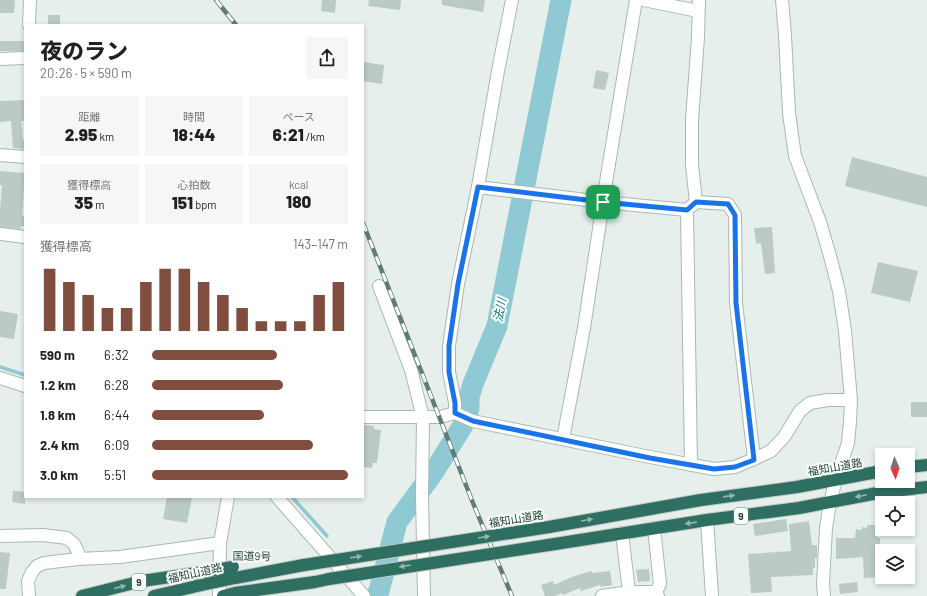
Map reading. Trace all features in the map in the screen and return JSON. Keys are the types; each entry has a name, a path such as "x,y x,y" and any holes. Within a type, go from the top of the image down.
{"highway":[{"path":"915,466 927,465"},
{"name":"福知山道路","path":"281,569 549,527 701,500 797,487 875,472"},
{"name":"9","path":"262,596 329,579 654,528 799,508 878,493 927,487"},
{"name":"国道9号","path":"82,596 142,581 197,573 234,573 281,569"},
{"name":"福知山道路","path":"154,596 197,586 234,573"},
{"name":"9","path":"223,596 315,582"}],"street":[{"path":"30,0 30,24"},
{"path":"457,414 449,372 449,346 458,284 478,187 512,0"},
{"path":"563,439 584,328 636,0"},
{"path":"644,0 698,6 698,37 692,120 691,465"},
{"path":"782,0 789,113 795,156 820,222 839,291 845,331 851,400 848,443 836,479 826,528 823,584 824,596"},
{"path":"0,59 24,58"},
{"path":"0,155 24,157"},
{"path":"478,187 603,202 691,206 728,204 735,215 736,303 754,460"},
{"path":"0,234 24,237"},
{"path":"379,286 411,370 423,418 422,495 424,596"},
{"path":"0,378 24,386"},
{"path":"364,417 423,418 457,414 473,421 714,469 735,467 754,460 770,451 784,437 800,411 810,403 828,400 851,400"},
{"path":"219,596 220,543 228,498"},
{"path":"278,498 364,596"},
{"path":"707,520 712,596"},
{"path":"602,596 629,592 657,594 660,584 654,528"},
{"path":"622,533 629,592"},
{"path":"0,536 43,535 67,538 74,544 78,552 78,560"},
{"path":"29,596 28,581 32,572 37,566 44,563 120,558 220,543"}],"building":[{"path":"0,0 15,0 14,13 0,13"},
{"path":"322,0 336,0 335,13 321,11"},
{"path":"369,0 401,0 400,10 368,6"},
{"path":"442,0 485,0 483,12 442,5"},
{"path":"48,15 60,15 60,24 48,24"},
{"path":"0,41 24,41 24,51 0,51"},
{"path":"364,62 384,65 382,84 364,81"},
{"path":"596,70 609,73 605,90 593,88"},
{"path":"24,100 24,121 21,121 24,149 13,148 11,121 0,122 0,101"},
{"path":"852,157 927,177 927,207 845,186"},
{"path":"0,171 24,173 22,216 24,216 24,226 21,226 20,229 0,227 2,185 0,185"},
{"path":"772,227 775,273 765,274 761,243 756,244 754,228"},
{"path":"878,262 918,271 910,302 871,293"},
{"path":"0,311 18,314 14,339 0,337"},
{"path":"911,402 927,402 927,417 911,417"},
{"path":"364,425 374,426 374,429 381,430 377,463 373,463 372,468 364,467"},
{"path":"13,491 24,492 25,504 12,502"},
{"path":"167,498 192,498 187,523 163,519"},
{"path":"786,519 788,531 755,536 753,524"},
{"path":"809,521 812,545 817,545 817,558 815,558 813,575 771,577 772,592 751,593 748,554 791,551 789,524"},
{"path":"867,525 875,525 875,536 880,538 880,544 875,544 875,577 864,578 863,557 836,559 836,538 855,538 856,529 862,530 862,527 867,528"},
{"path":"0,552 10,553 6,589 0,589"},
{"path":"649,569 650,581 638,582 636,570"},
{"path":"591,571 592,573 610,571 612,585 601,587 600,585 581,591 580,588 563,595 562,593 555,596 545,596 541,585 553,581 554,585"},
{"path":"857,582 858,592 840,594 839,584"}],"waterway":[{"name":"法川","path":"376,596 379,591 397,522 433,473 462,427 469,408 469,397 473,384 497,326 561,0"},
{"path":"0,367 24,375"},
{"path":"293,498 327,536"},
{"name":"法川","path":"375,589 379,591"}],"railway":[{"path":"216,0 235,24"},
{"path":"364,226 473,503 512,596"}],"route":[{"path":"478,187 603,202 687,210 696,202 728,204 735,215 736,303 754,460 735,467 714,469 650,458 473,421 455,413 455,403 449,372 449,346 458,284 478,187"}]}
